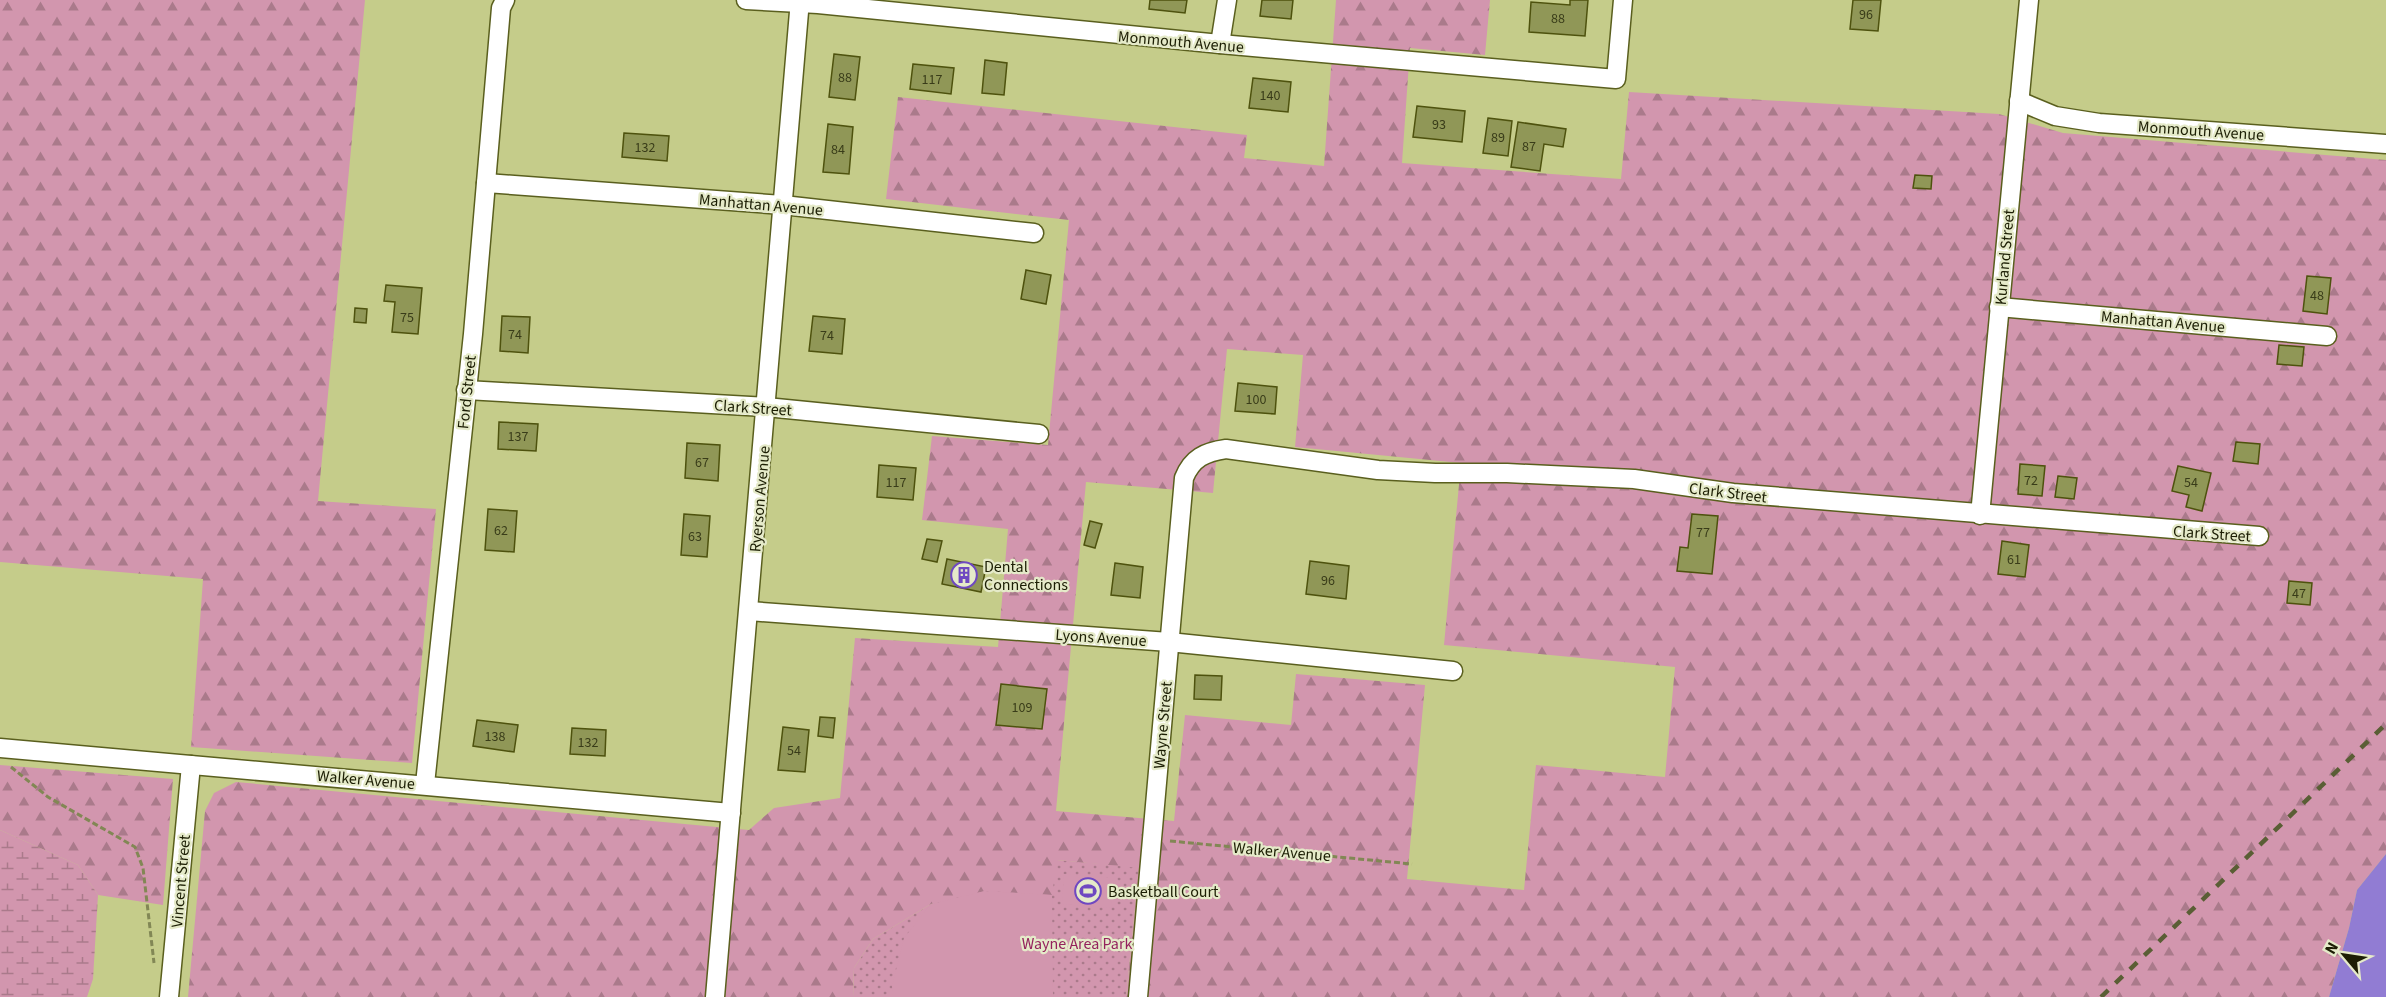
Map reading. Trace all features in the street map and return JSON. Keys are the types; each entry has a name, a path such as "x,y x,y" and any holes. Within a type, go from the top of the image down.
{"street":[{"name":"Ford Street","path":"425,784 466,390 501,8 505,0"},
{"name":"Monmouth Avenue","path":"746,0 800,2 1220,44 1617,79 1623,0"},
{"path":"1220,44 1227,0"},
{"name":"Kurland Street","path":"1980,515 2029,0"},
{"name":"Ryerson Avenue","path":"715,997 800,2"},
{"name":"Monmouth Avenue","path":"2019,100 2055,116 2099,123 2386,144"},
{"name":"Manhattan Avenue","path":"486,183 783,205 1034,233"},
{"name":"Manhattan Avenue","path":"1999,307 2328,336"},
{"name":"Clark Street","path":"466,390 766,407 1039,434"},
{"name":"Clark Street","path":"1198,457 1211,451 1226,449 1378,470 1517,473 1622,479 1733,494 2259,536"},
{"name":"Wayne Street","path":"1138,997 1184,478 1189,466 1198,457"},
{"name":"Lyons Avenue","path":"749,611 1169,642 1453,671"},
{"name":"Walker Avenue","path":"0,748 731,813"},
{"name":"Vincent Street","path":"169,995 191,765"}],"path":[{"path":"8,765 48,797 135,847 143,868 153,961 169,995"},
{"name":"Walker Avenue","path":"1153,839 1412,864"}],"green space":[{"path":"0,0 365,0 318,501 436,509 412,763 191,747 203,579 0,562"},
{"path":"1336,0 1490,0 1485,55 1410,48 1402,163 1621,179 1629,92 1999,114 2063,133 2386,160 2386,854 2357,890 2349,928 2329,997 1126,997 1139,868 1057,860 1052,895 985,891 931,904 873,939 854,968 853,997 188,997 205,811 214,793 236,782 749,830 774,808 840,798 855,638 998,647 1008,529 922,520 932,436 1048,445 1069,220 886,199 898,97 1247,135 1244,158 1324,166","holes":["1227,349 1303,355 1295,447 1461,463 1444,645 1675,667 1665,777 1536,765 1524,890 1407,879 1425,685 1296,674 1291,725 1185,715 1174,821 1056,811 1086,482 1213,493"]},
{"path":"0,765 173,779 163,905 98,895 78,865 0,830"},
{"path":"0,830 78,865 98,895 93,979 87,997 0,997"},
{"name":"Wayne Area Park","path":"1057,860 1139,867 1126,997 853,997 854,968 873,939 931,904"},
{"name":"Basketball Court","path":"1064,874 1114,878 1111,908 1062,904"},
{"path":"985,891 1052,895 1053,997 893,997 892,986 904,938 931,904"}],"shaded area":[{"path":"2386,854 2386,997 2329,997 2349,928 2357,890"}],"building":[{"path":"1150,0 1187,0 1185,13 1149,9"},
{"path":"1262,0 1293,0 1291,19 1260,16"},
{"path":"1570,0 1588,0 1585,36 1529,32 1531,2 1570,5"},
{"path":"1853,0 1881,0 1878,31 1850,29"},
{"path":"834,54 860,57 855,100 829,97"},
{"path":"985,60 1007,63 1004,95 982,93"},
{"path":"913,64 954,68 951,94 910,89"},
{"path":"1253,78 1291,82 1288,112 1249,108"},
{"path":"1417,106 1465,111 1462,142 1413,137"},
{"path":"1488,118 1512,121 1508,156 1483,153"},
{"path":"1518,122 1566,129 1563,147 1544,144 1540,171 1511,167"},
{"path":"828,124 853,127 849,174 823,172"},
{"path":"624,133 669,136 667,161 622,157"},
{"path":"1915,175 1932,176 1931,189 1913,188"},
{"path":"1026,270 1051,275 1046,304 1021,299"},
{"path":"2307,276 2331,278 2327,314 2303,311"},
{"path":"386,285 422,288 418,334 392,332 395,302 384,301"},
{"path":"355,308 367,309 366,323 354,322"},
{"path":"502,316 530,317 528,353 500,351"},
{"path":"813,316 845,319 842,354 809,351"},
{"path":"2279,345 2304,347 2302,366 2277,364"},
{"path":"1238,383 1277,387 1275,414 1235,411"},
{"path":"499,422 538,424 536,451 498,449"},
{"path":"2236,442 2260,444 2258,464 2233,461"},
{"path":"687,443 720,445 718,481 685,478"},
{"path":"2020,464 2045,466 2042,496 2018,494"},
{"path":"879,465 916,468 913,500 877,497"},
{"path":"2178,466 2211,473 2202,511 2186,507 2189,495 2172,491"},
{"path":"2058,476 2077,478 2074,499 2055,497"},
{"path":"488,509 517,511 514,552 485,550"},
{"path":"684,514 710,516 707,557 681,555"},
{"path":"1692,514 1718,516 1712,574 1677,571 1680,547 1688,548"},
{"path":"1090,521 1102,524 1095,548 1084,545"},
{"path":"927,539 942,541 937,562 922,559"},
{"path":"2002,541 2029,545 2025,577 1998,574"},
{"name":"Dental Connections","path":"947,559 986,567 981,592 942,584"},
{"path":"1310,561 1349,566 1346,599 1306,594"},
{"path":"1115,563 1143,567 1140,598 1111,595"},
{"path":"2289,581 2312,583 2310,605 2287,603"},
{"path":"1195,675 1222,676 1221,700 1194,699"},
{"path":"1001,684 1047,689 1042,729 996,725"},
{"path":"820,717 835,718 833,738 818,736"},
{"path":"477,720 518,725 514,752 473,746"},
{"path":"783,727 809,730 805,772 778,770"},
{"path":"572,728 606,730 605,756 570,754"}],"railway":[{"path":"2101,997 2386,724"}],"place":[{"name":"Dental Connections","path":"964,575"},
{"name":"Basketball Court","path":"1088,891"}]}
